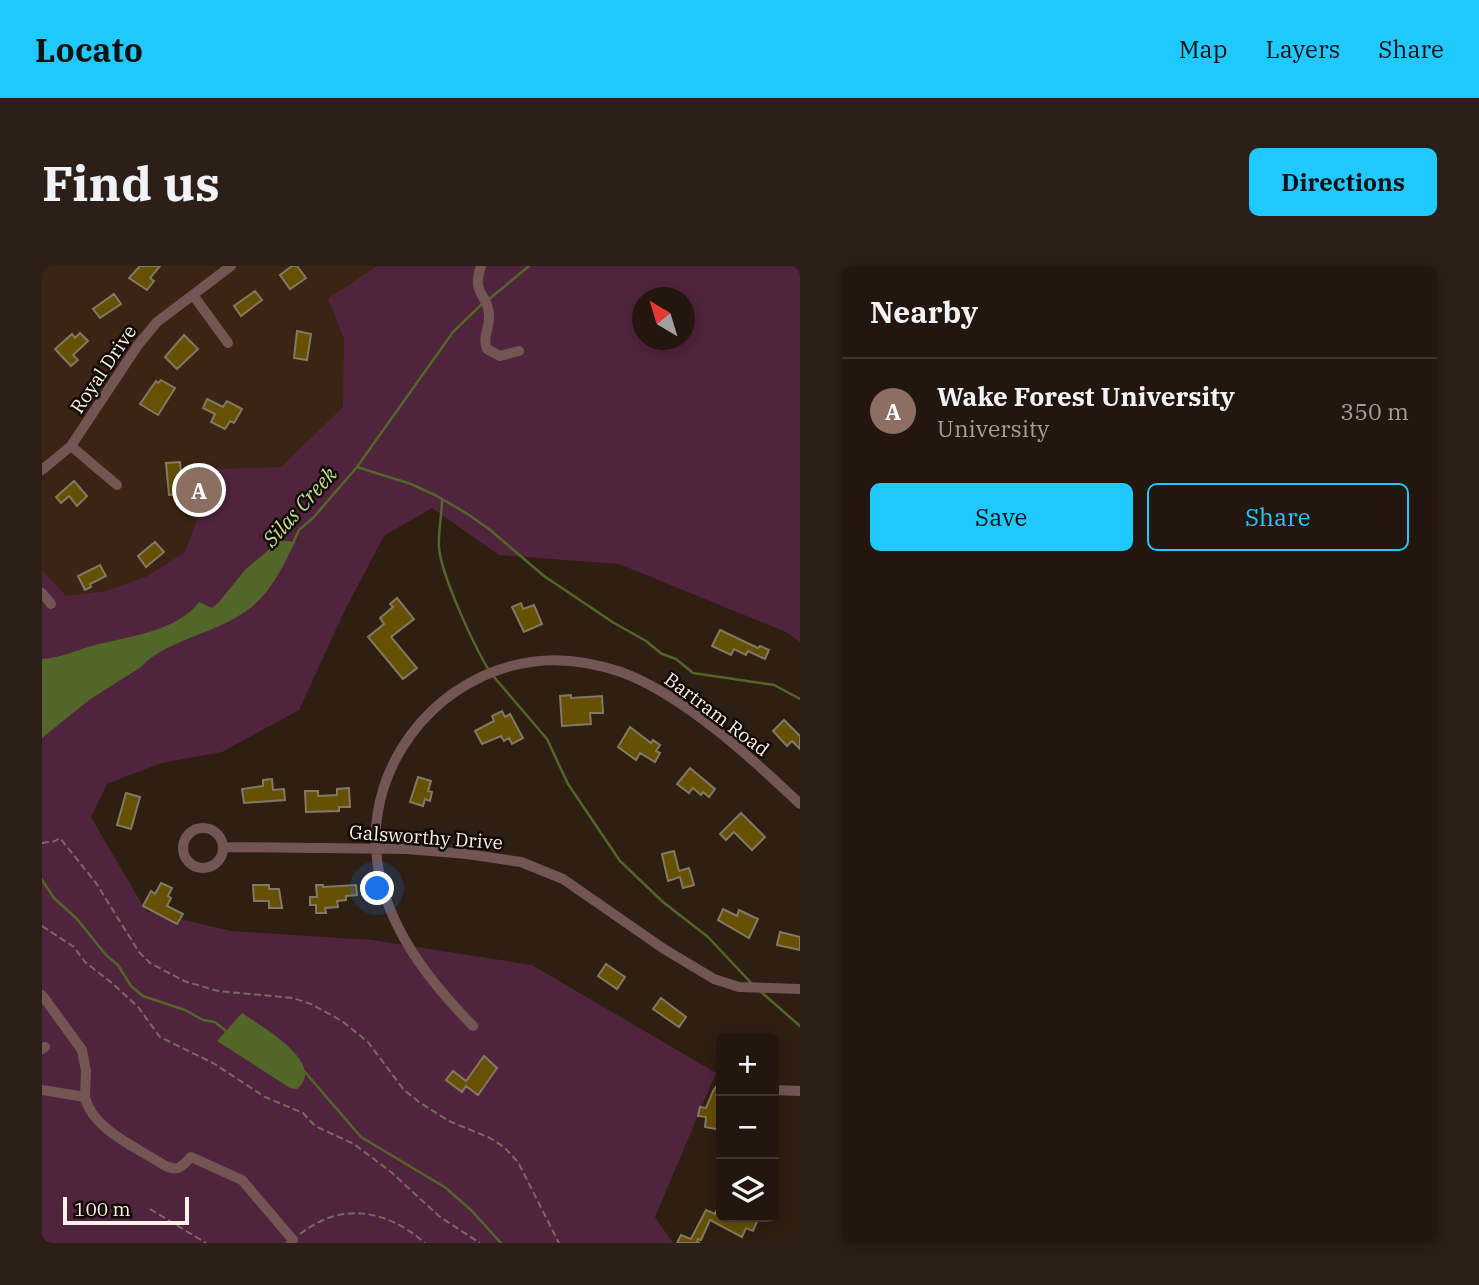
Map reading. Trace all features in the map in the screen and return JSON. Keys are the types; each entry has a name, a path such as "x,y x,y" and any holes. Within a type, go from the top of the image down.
{"street":[{"name":"Royal Drive","path":"42,470 71,446 138,345 157,322 231,266"},
{"path":"481,266 477,277 479,293 489,315 484,342 487,349 500,356 519,351"},
{"path":"193,295 228,343"},
{"path":"71,446 117,485"},
{"path":"42,593 51,604"},
{"name":"Bartram Road","path":"473,1026 433,983 409,946 384,889 376,849 377,823 384,784 399,752 417,727 444,700 476,680 511,666 533,662 576,661 614,670 639,679 703,721 800,804"},
{"path":"201,828 211,829 219,834 224,847 217,864 205,869 188,863 183,851 189,834 201,828"},
{"name":"Galsworthy Drive","path":"224,847 376,849 467,854 535,866 581,890 664,949 714,979 739,987 800,989"},
{"path":"42,995 82,1050 86,1070 85,1097 96,1118 173,1170 181,1168 191,1157 242,1180 292,1242"},
{"path":"42,1090 85,1097"},
{"path":"779,1090 800,1091"}],"path":[{"path":"42,843 60,838 96,883 139,951 150,963 184,981 218,991 293,998 312,1004 342,1021 368,1042 404,1090 419,1102 449,1121 490,1138 504,1147 518,1162 559,1243"},
{"path":"42,926 74,947 85,962 138,1007 160,1037 213,1063 265,1097 303,1113 315,1126 354,1144 391,1172 440,1217 480,1243"},
{"path":"150,1209 206,1243"},
{"path":"292,1242 328,1217 373,1214 391,1219 425,1243"}],"shaded area":[{"path":"42,266 472,266 263,549 42,623"},
{"path":"377,266 800,266 800,642 786,632 619,564 499,555 432,508 384,536 345,610 299,710 222,752 161,763 107,784 91,817 146,911 231,931 372,940 532,965 716,1073 655,1217 673,1243 42,1243 42,570 66,596 106,591 148,576 185,552 216,469 281,467 343,407 344,339 328,299"},
{"path":"280,540 295,542 277,577 258,601 234,619 160,652 89,700 42,738 42,659 136,636 165,626 190,612 199,602 212,608 245,570"},
{"path":"242,1013 288,1046 298,1057 304,1068 304,1079 297,1089 290,1088 217,1041"}],"building":[{"path":"140,266 160,266 150,278 154,281 147,290 129,278"},
{"path":"292,266 297,266 306,278 290,289 280,275"},
{"path":"255,291 262,300 241,316 234,306"},
{"path":"114,294 121,304 100,318 93,309"},
{"path":"297,331 311,334 307,360 294,358"},
{"path":"80,333 88,341 73,355 78,360 71,366 55,349 72,334 75,338"},
{"path":"184,335 198,349 177,369 165,357"},
{"path":"161,380 175,388 158,415 140,404 156,381 158,383"},
{"path":"207,399 223,407 227,401 242,409 234,423 230,421 225,429 211,422 215,414 203,408"},
{"path":"180,462 183,494 169,495 166,463"},
{"path":"74,481 87,496 77,506 69,496 61,503 56,497"},
{"path":"155,542 164,552 146,567 138,556"},
{"path":"100,565 106,576 90,584 91,587 85,590 78,576"},
{"path":"397,598 414,619 391,637 417,668 403,679 368,637 384,624 380,618 393,607 390,604"},
{"path":"521,603 523,609 534,605 542,624 524,632 512,607"},
{"path":"720,630 758,648 760,646 769,650 765,659 748,651 746,655 734,649 731,655 712,646"},
{"path":"571,695 571,698 602,696 603,713 590,713 591,724 562,726 560,696"},
{"path":"502,711 505,717 510,714 523,738 512,744 509,738 504,741 501,736 482,744 475,731 494,721 492,716"},
{"path":"784,720 800,736 800,749 792,741 787,746 773,731"},
{"path":"630,727 651,743 653,740 660,745 656,751 660,753 655,762 640,753 636,760 618,747"},
{"path":"690,768 715,789 709,797 703,792 701,795 693,788 689,793 677,784"},
{"path":"418,777 431,781 428,791 432,792 430,801 425,799 423,806 410,802"},
{"path":"272,779 273,790 284,789 285,800 244,803 242,789 263,786 263,780"},
{"path":"349,788 350,807 339,807 339,811 306,812 305,791 318,791 318,796 337,795 337,789"},
{"path":"126,793 140,797 131,829 117,825"},
{"path":"741,813 765,837 752,850 734,832 726,840 720,834"},
{"path":"674,851 679,871 689,868 694,885 683,888 680,877 668,881 662,854"},
{"path":"161,883 172,888 167,906 183,914 177,924 143,906 151,891 155,894"},
{"path":"253,885 269,885 269,889 279,889 282,908 269,908 269,901 254,901"},
{"path":"316,885 356,885 357,895 346,896 346,900 337,901 338,907 325,908 326,913 316,913 316,905 310,905 310,897 317,897"},
{"path":"723,909 737,916 739,910 758,919 749,938 718,920"},
{"path":"780,932 800,937 800,950 777,945"},
{"path":"606,964 625,977 617,989 598,976"},
{"path":"661,998 686,1017 679,1027 653,1009"},
{"path":"484,1056 497,1068 478,1095 466,1086 462,1092 446,1080 453,1071 466,1081"},
{"path":"716,1087 716,1129 705,1127 706,1117 698,1116 700,1107 706,1108"},
{"path":"706,1210 715,1214 716,1212 716,1222 757,1222 753,1231 746,1228 742,1237 710,1220 701,1240 698,1239 697,1242 700,1243 677,1243 681,1235 691,1239"}],"waterway":[{"name":"Silas Creek","path":"488,300 529,266"},
{"name":"Silas Creek","path":"293,543 299,530 313,518 357,467 453,332 483,303"},
{"path":"357,467 411,484 466,513 544,576 662,654 676,659 693,673 774,685 800,699"},
{"path":"442,499 439,542 441,561 460,611 490,672"},
{"path":"494,677 547,739 568,784 620,861 663,902 708,937 753,985"},
{"path":"42,880 54,898 77,919 106,955 118,965 131,986 143,996 185,1010 203,1020 215,1022 227,1032"},
{"path":"760,991 800,1026"},
{"path":"301,1071 304,1071 361,1137 446,1188 472,1211 501,1243"}],"place":[{"name":"Wake Forest University","path":"199,490"}]}
